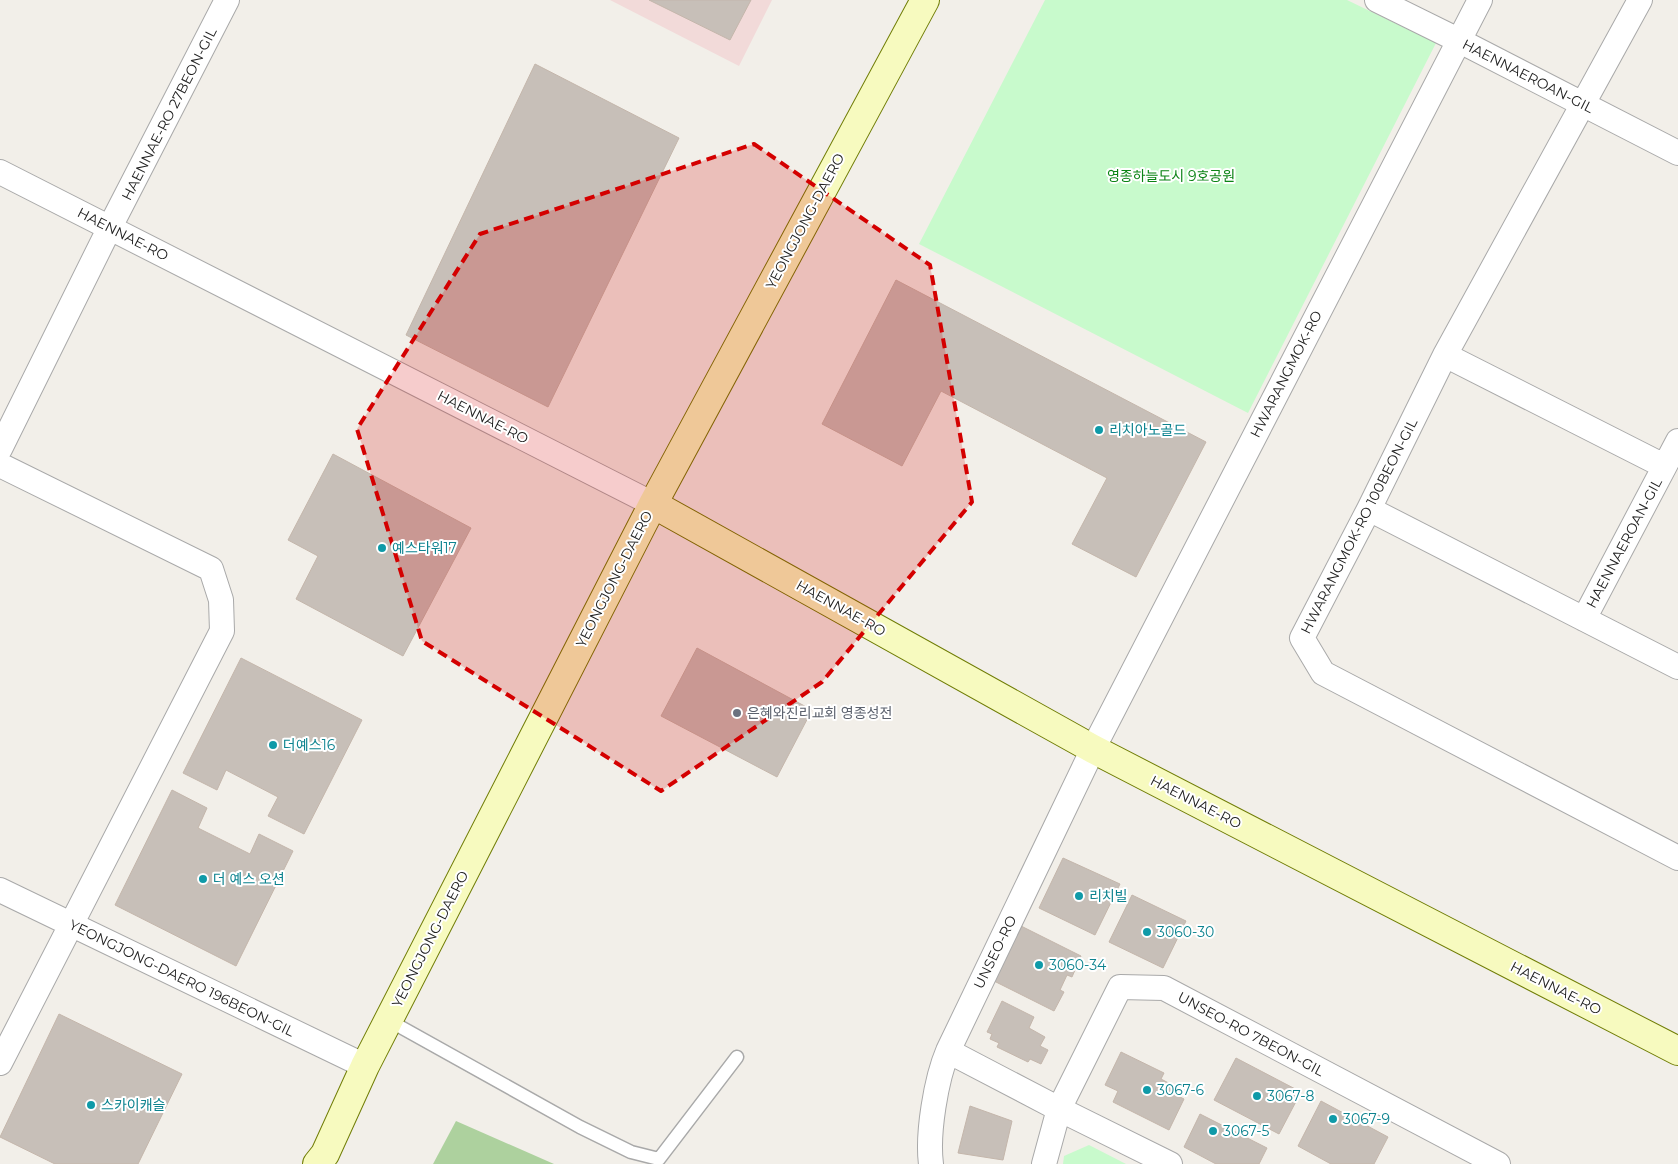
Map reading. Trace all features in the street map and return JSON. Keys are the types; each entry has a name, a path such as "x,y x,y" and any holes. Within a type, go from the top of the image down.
{"main road":[{"name":"YEONGJONG-DAERO","path":"317,1164 325,1154 388,1020 653,504 925,0"},
{"name":"HAENNAE-RO","path":"653,504 1093,749 1678,1051"}],"street":[{"name":"HAENNAE-RO 27BEON-GIL","path":"0,449 110,227 227,0"},
{"name":"HAENNAEROAN-GIL","path":"1377,0 1678,153"},
{"name":"HWARANGMOK-RO","path":"1093,749 1480,0"},
{"name":"HWARANGMOK-RO 100BEON-GIL","path":"1640,0 1445,355 1369,509 1302,638 1323,673 1677,856"},
{"name":"HAENNAE-RO","path":"0,172 653,504"},
{"path":"1445,355 1664,466"},
{"name":"HAENNAEROAN-GIL","path":"1584,619 1678,440"},
{"path":"0,465 211,569 221,600 222,631 0,1063"},
{"path":"1369,509 1678,667"},
{"name":"UNSEO-RO","path":"931,1164 929,1147 941,1068 1093,749"},
{"name":"YEONGJONG-DAERO 196BEON-GIL","path":"0,890 365,1066"},
{"name":"UNSEO-RO 7BEON-GIL","path":"1044,1164 1059,1109 1120,987 1164,988 1498,1164"},
{"path":"948,1051 1170,1164"}],"lane":[{"path":"388,1020 580,1127 631,1152 659,1158 737,1057"}],"highlighted area":[{"path":"754,144 930,265 972,502 822,682 661,791 422,641 357,429 480,234"}],"shaded area":[{"path":"610,0 772,0 739,66"}],"green space":[{"name":"영종하늘도시 9호공원","path":"1045,0 1347,0 1436,43 1248,413 919,244"},
{"path":"456,1121 554,1164 433,1164"},
{"path":"1089,1145 1126,1164 1063,1164 1064,1156"}],"building":[{"path":"649,0 751,0 730,40"},
{"path":"535,64 679,138 548,407 406,335"},
{"name":"리치아노골드","path":"896,280 1206,442 1136,577 1072,544 1107,478 941,391 902,466 822,424"},
{"name":"예스타워17","path":"333,454 471,528 403,656 296,599 318,556 288,540"},
{"name":"은혜와진리교회 영종성전","path":"697,648 812,710 777,777 661,716"},
{"name":"더예스16","path":"241,658 362,720 304,834 268,816 278,797 226,770 217,790 183,773"},
{"name":"더 예스 오션","path":"172,790 207,808 198,828 250,854 259,834 293,851 236,966 115,905"},
{"name":"리치빌","path":"1063,858 1120,884 1095,935 1039,908"},
{"name":"3060-30","path":"1132,895 1186,921 1163,968 1109,942"},
{"name":"3060-34","path":"1021,926 1081,956 1072,977 1067,975 1060,990 1064,992 1054,1011 994,981"},
{"path":"1002,1001 1034,1017 1029,1028 1045,1037 1040,1046 1048,1050 1041,1064 1030,1059 1028,1062 997,1047 999,1043 990,1039 992,1034 987,1032"},
{"name":"스카이캐슬","path":"59,1014 182,1074 138,1164 55,1164 0,1137"},
{"name":"3067-6","path":"1121,1052 1164,1073 1161,1079 1180,1089 1176,1095 1184,1099 1169,1130 1113,1102 1118,1091 1105,1085"},
{"name":"3067-8","path":"1236,1058 1301,1092 1279,1134 1214,1100"},
{"name":"3067-9","path":"1321,1101 1388,1137 1374,1164 1331,1164 1298,1146"},
{"path":"970,1106 1012,1121 1003,1160 958,1153"},
{"name":"3067-5","path":"1200,1114 1267,1148 1259,1164 1216,1164 1184,1147"}],"place":[{"name":"리치아노골드","path":"1099,430"},
{"name":"예스타워17","path":"382,548"},
{"name":"은혜와진리교회 영종성전","path":"737,713"},
{"name":"더예스16","path":"273,745"},
{"name":"더 예스 오션","path":"203,879"},
{"name":"리치빌","path":"1079,896"},
{"name":"3060-30","path":"1147,932"},
{"name":"3060-34","path":"1039,965"},
{"name":"3067-6","path":"1147,1090"},
{"name":"3067-8","path":"1257,1096"},
{"name":"스카이캐슬","path":"91,1105"},
{"name":"3067-9","path":"1333,1119"},
{"name":"3067-5","path":"1213,1131"}]}
